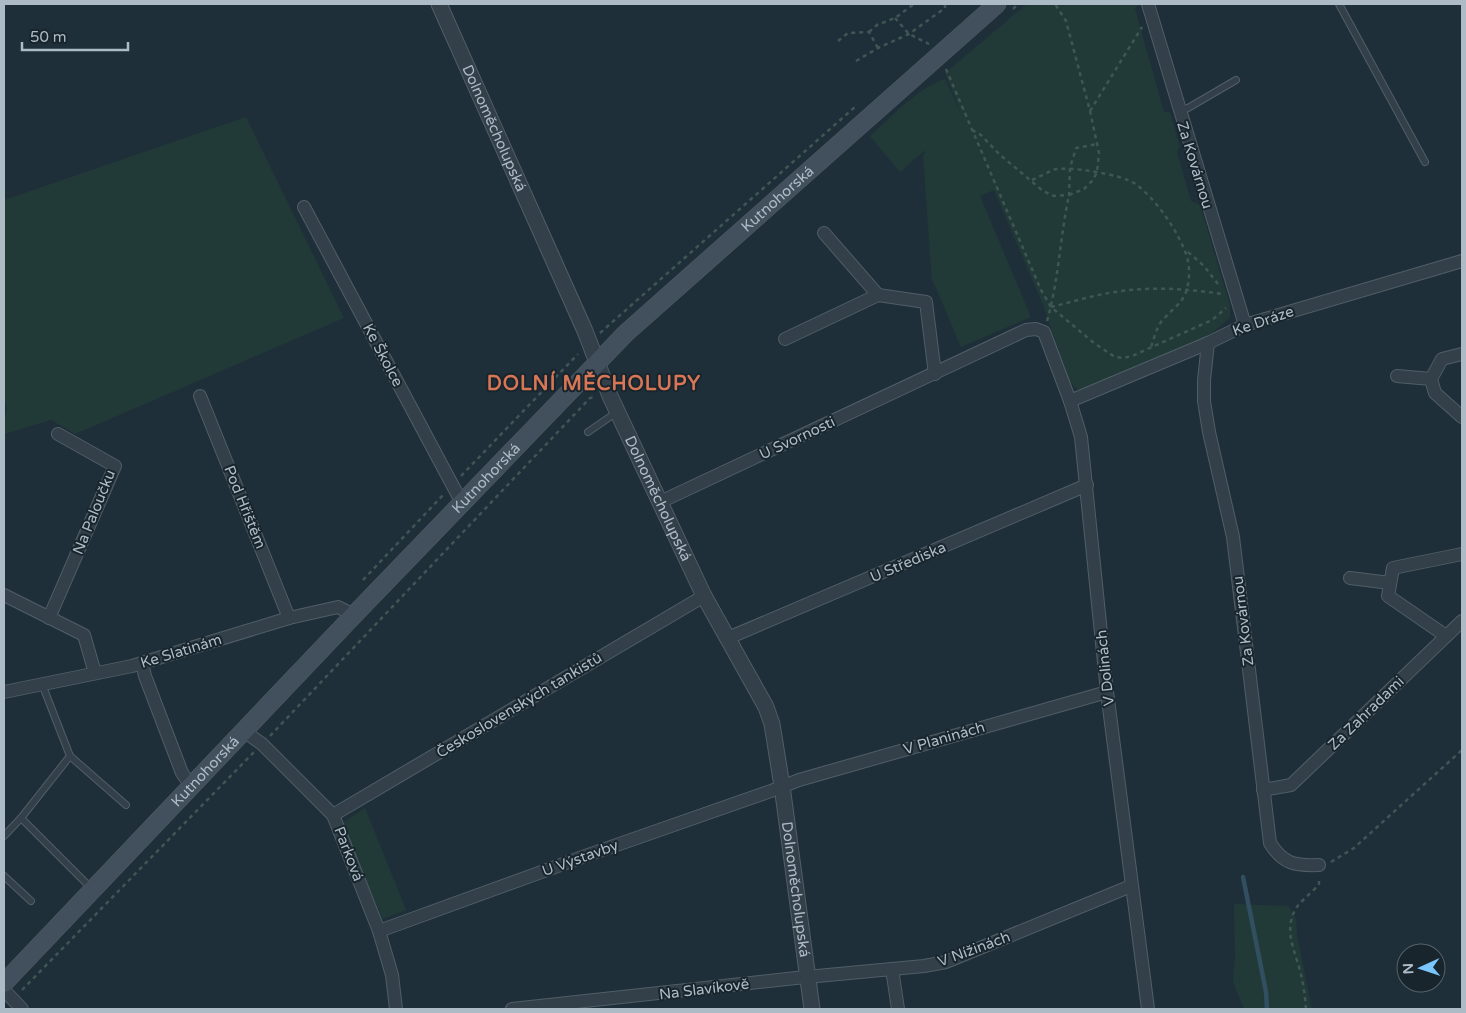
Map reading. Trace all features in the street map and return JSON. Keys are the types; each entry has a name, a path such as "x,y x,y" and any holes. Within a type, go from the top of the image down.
{"main road":[{"name":"Kutnohorská","path":"4,983 354,615 626,333 934,49 996,4"}],"street":[{"name":"Dolnoměcholupská","path":"438,4 581,322 618,412 704,596 766,707 772,724 782,786 812,1009"},
{"name":"Za Kovárnou","path":"1148,4 1245,325"},
{"name":"Ke Školce","path":"304,207 462,503"},
{"path":"824,233 878,295"},
{"name":"Ke Dráze","path":"1070,401 1208,343 1245,325 1462,261"},
{"path":"785,339 878,295 926,302 935,374"},
{"name":"U Svornosti","path":"660,502 1026,330 1036,329 1044,332"},
{"name":"V Dolinách","path":"1044,332 1070,401 1081,437 1107,692 1148,1009"},
{"name":"Za Kovárnou","path":"1208,343 1204,401 1232,537 1270,843 1279,855 1290,862 1300,866 1319,865"},
{"path":"1462,354 1442,359 1431,379 1435,393 1462,417"},
{"path":"1397,376 1431,379"},
{"name":"Pod Hřištěm","path":"200,396 289,618"},
{"name":"Na Paloučku","path":"49,618 115,466 58,434"},
{"name":"U Střediska","path":"728,638 1087,486"},
{"path":"1446,636 1388,596 1390,583 1394,568 1462,554"},
{"path":"1350,578 1390,583"},
{"path":"4,596 84,635 95,673"},
{"name":"Československých tankistů","path":"333,815 704,596"},
{"name":"Ke Slatinám","path":"4,692 142,663 289,618 338,607 354,615"},
{"name":"Za Zahradami","path":"1263,790 1291,785 1462,621"},
{"path":"142,663 144,676 182,773 192,787"},
{"name":"V Planinách","path":"782,786 1107,692"},
{"name":"Parková","path":"244,732 262,744 333,815 379,931 392,975 396,1009"},
{"name":"U Výstavby","path":"379,931 782,786"},
{"name":"V Nížinách","path":"807,977 924,966 946,962 1131,886"},
{"path":"892,969 898,1009"},
{"name":"Na Slavíkově","path":"512,1009 807,977"},
{"path":"4,990 22,1009"}],"lane":[{"path":"1339,4 1424,162"},
{"path":"1179,110 1188,108 1236,80"},
{"path":"588,432 618,412"},
{"path":"42,684 70,756 126,805"},
{"path":"4,836 21,818 70,756"},
{"path":"21,818 93,890"},
{"path":"4,876 31,901"}],"path":[{"path":"838,41 848,33 869,32 877,25 895,18 914,4"},
{"path":"856,61 878,48 909,34 945,8 945,4"},
{"path":"972,130 1043,191 1054,196 1069,195 1084,189 1097,172 1098,144 1090,111 1066,21 1055,4"},
{"path":"895,18 909,34 934,49 972,130 1041,290 1051,307 1094,343 1116,357 1132,356 1212,320 1228,307 1227,301 1236,299"},
{"path":"1090,111 1144,23 1152,21"},
{"path":"869,32 878,48"},
{"path":"1044,332 1059,266 1064,218 1069,195 1070,168 1076,148 1098,144"},
{"path":"1032,180 1053,170 1070,168 1097,172 1133,182 1168,218 1187,251 1204,266 1225,294 1161,288 1115,292 1051,307"},
{"path":"1151,347 1160,324 1183,300 1190,273 1187,251"},
{"path":"13,1000 262,744 590,398 596,398 607,387"},
{"path":"482,454 524,410"},
{"path":"1306,1009 1305,992 1292,946 1290,928 1296,908 1319,884 1319,865 1329,864 1354,848 1462,750"}],"green space":[{"path":"1027,4 1139,4 1135,9 1164,112 1170,112 1180,147 1177,152 1191,201 1200,205 1230,305 1230,318 1207,337 1086,390 1077,389 1068,380 1044,307 994,190 980,196 1031,317 961,347 932,281 923,156 926,152 924,151 900,172 870,136 924,89 945,79 964,120 945,73"},
{"path":"246,117 344,318 75,434 51,420 4,434 7,409 4,397 4,200"},
{"path":"365,808 406,910 383,919 341,824"},
{"path":"1234,904 1288,906 1296,919 1297,936 1312,1009 1244,1009 1233,982 1235,957"}],"waterway":[{"path":"1243,877 1266,992 1267,1009"}],"district":[{"name":"DOLNÍ MĚCHOLUPY","path":"594,383"}]}
